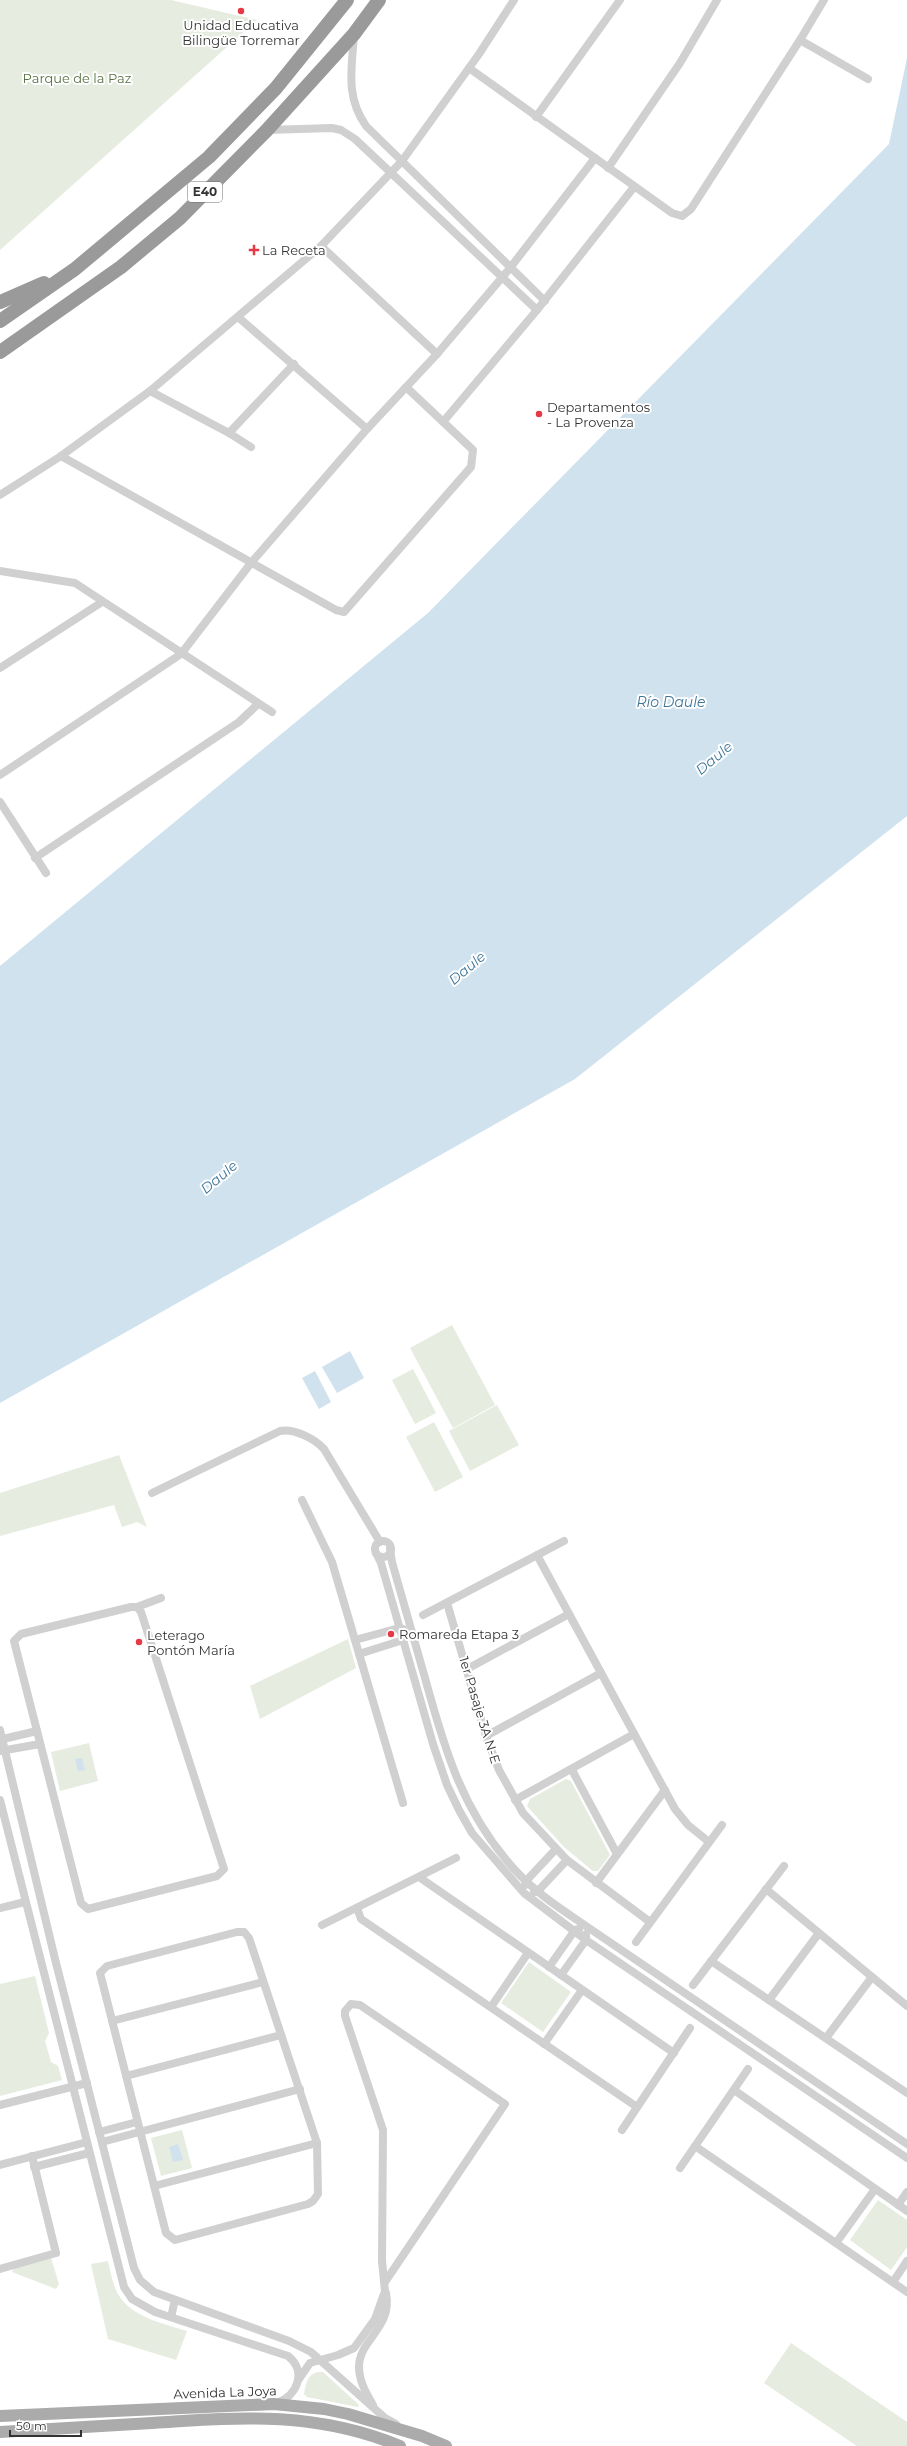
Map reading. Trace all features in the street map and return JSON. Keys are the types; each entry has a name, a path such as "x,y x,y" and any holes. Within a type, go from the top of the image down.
{"highway":[{"name":"E40","path":"0,321 76,269 209,157 276,88 347,0"},
{"name":"E40","path":"0,352 121,267 180,218 267,130 354,34 379,0"},
{"path":"0,302 76,269"}],"main road":[{"name":"Avenida La Joya","path":"0,2416 274,2404 324,2409 348,2414 422,2436 446,2446"},
{"path":"0,2409 46,2414"},
{"name":"Avenida La Joya","path":"0,2432 195,2420 286,2419 354,2429 400,2446"},
{"path":"0,2440 47,2430"}],"street":[{"path":"0,495 61,456 150,391 321,246 402,161 469,68 514,0"},
{"path":"536,118 620,0"},
{"path":"608,168 680,62 717,0"},
{"path":"469,68 536,118 672,213 682,216 690,209 800,40 824,0"},
{"path":"354,34 352,100 366,126 544,301"},
{"path":"800,40 868,80"},
{"path":"267,130 324,127 341,130 355,139 538,310"},
{"path":"0,775 181,654 251,563 367,429 437,354 510,268 595,158"},
{"path":"443,422 538,310 634,186"},
{"path":"321,246 437,354"},
{"path":"238,317 294,364 367,429"},
{"path":"229,432 294,364"},
{"path":"61,456 336,610 344,612 471,467 473,450 406,387"},
{"path":"150,391 229,432 251,447"},
{"path":"0,571 75,583 181,654 272,712"},
{"path":"0,668 102,602"},
{"path":"35,858 238,722 258,704"},
{"path":"0,802 46,873"},
{"path":"152,1493 280,1430 289,1430 315,1441 324,1449 380,1542"},
{"path":"302,1500 332,1562 403,1803"},
{"path":"423,1615 564,1541"},
{"path":"907,2144 586,1926 538,1892 526,1881 480,1825 455,1777 392,1562 390,1549 387,1542 380,1542 375,1546 447,1785 472,1833 524,1893 575,1930 586,1940 907,2158"},
{"path":"376,1553 384,1556 390,1549"},
{"path":"537,1555 675,1809 688,1825 709,1842"},
{"path":"137,1607 141,1612 222,1859 223,1872 210,1878 92,1909 85,1909 81,1903 14,1644 15,1638 21,1634 131,1606 137,1607 161,1598"},
{"name":"1er Pasaje 3A N-E","path":"447,1603 486,1736 499,1770 523,1813 555,1850 596,1883 650,1922"},
{"path":"467,1669 569,1614"},
{"path":"355,1640 399,1628 412,1631"},
{"path":"359,1654 403,1640 412,1631"},
{"path":"486,1736 601,1673"},
{"path":"0,1730 2,1751 99,2132 137,2274 146,2286 175,2300 299,2346 321,2361 375,2410 392,2422 422,2436"},
{"path":"1,1740 37,1731"},
{"path":"515,1800 572,1770 634,1734"},
{"path":"2,1751 40,1744"},
{"path":"572,1770 617,1854"},
{"path":"596,1883 665,1790"},
{"path":"0,1800 124,2287 132,2299 139,2304 171,2317 288,2356 299,2369 299,2379"},
{"path":"636,1942 722,1825"},
{"path":"524,1893 526,1881 555,1850"},
{"path":"322,1925 456,1858"},
{"path":"524,1893 538,1892 567,1860"},
{"path":"693,1985 784,1866"},
{"path":"419,1877 674,2053"},
{"path":"766,1889 907,2006"},
{"path":"0,1908 25,1902"},
{"path":"356,1908 361,1919 637,2107"},
{"path":"549,1967 575,1930 586,1926"},
{"path":"561,1975 586,1940 586,1926"},
{"path":"237,1932 244,1932 249,1938 317,2143 318,2194 313,2201 179,2240 171,2239 166,2233 112,2021 100,1976 104,1967 237,1932"},
{"path":"769,2000 819,1933"},
{"path":"491,2007 528,1953"},
{"path":"711,1961 907,2092"},
{"path":"826,2038 872,1977"},
{"path":"112,2021 264,1982"},
{"path":"544,2044 582,1990"},
{"path":"375,2410 364,2388 359,2367 360,2358 386,2316 387,2301 382,2261 384,2130 346,2016 345,2011 351,2004 360,2005 505,2104 385,2282"},
{"path":"622,2130 690,2028"},
{"path":"126,2076 281,2035"},
{"path":"680,2168 748,2069"},
{"path":"0,2105 87,2083"},
{"path":"102,2142 300,2089"},
{"path":"734,2090 907,2211"},
{"path":"99,2132 138,2122"},
{"path":"0,2165 87,2142"},
{"path":"154,2186 317,2143"},
{"path":"694,2146 907,2292"},
{"path":"34,2167 89,2153"},
{"path":"0,2269 56,2253 32,2156"},
{"path":"836,2243 875,2189"},
{"path":"898,2205 907,2192"},
{"path":"893,2282 907,2261"},
{"path":"274,2404 289,2396 306,2366 313,2362 321,2361 354,2348 375,2319 385,2291"},
{"path":"171,2317 175,2300"}],"green space":[{"name":"Parque de la Paz","path":"0,0 171,0 257,20 0,250"},
{"path":"452,1325 495,1405 453,1428 410,1348"},
{"path":"413,1369 436,1413 415,1424 392,1380"},
{"path":"497,1405 519,1445 470,1471 449,1431"},
{"path":"434,1422 463,1477 435,1492 406,1437"},
{"path":"119,1455 147,1527 137,1522 122,1527 114,1505 0,1536 0,1493"},
{"path":"348,1639 356,1668 260,1719 250,1686"},
{"path":"89,1743 98,1781 60,1791 51,1752"},
{"path":"566,1779 571,1781 610,1855 598,1871 593,1871 564,1847 527,1806 530,1799"},
{"path":"529,1962 571,1992 543,2032 501,2003"},
{"path":"35,1976 49,2033 45,2041 51,2062 58,2066 62,2080 0,2096 0,1984"},
{"path":"182,2130 192,2168 161,2176 151,2138"},
{"path":"878,2200 907,2220 907,2247 891,2270 850,2240"},
{"path":"51,2258 59,2284 56,2289 12,2272 14,2268"},
{"path":"108,2261 115,2288 120,2298 127,2305 145,2317 187,2331 176,2360 108,2339 91,2264"},
{"path":"791,2343 907,2422 907,2446 857,2446 764,2383"},
{"path":"318,2372 323,2372 359,2405 358,2407 307,2397 304,2394 307,2382 311,2375"}],"water":[{"name":"Río Daule","path":"907,58 907,816 575,1079 0,1403 0,966 428,613 889,144"},
{"path":"350,1351 364,1378 337,1393 322,1367"},
{"path":"315,1371 331,1402 319,1409 302,1378"},
{"path":"82,1758 85,1770 78,1771 75,1759"},
{"path":"178,2144 183,2160 173,2162 169,2147"}],"place":[{"name":"Unidad Educativa Bilingüe Torremar","path":"241,11"},
{"name":"La Receta","path":"254,250"},
{"name":"Departamentos - La Provenza","path":"539,414"},
{"name":"Romareda Etapa 3","path":"391,1634"},
{"name":"Leterago Pontón María","path":"139,1642"}],"water label":[{"name":"Daule","path":"714,758"},
{"name":"Daule","path":"467,968"},
{"name":"Daule","path":"219,1177"}]}
